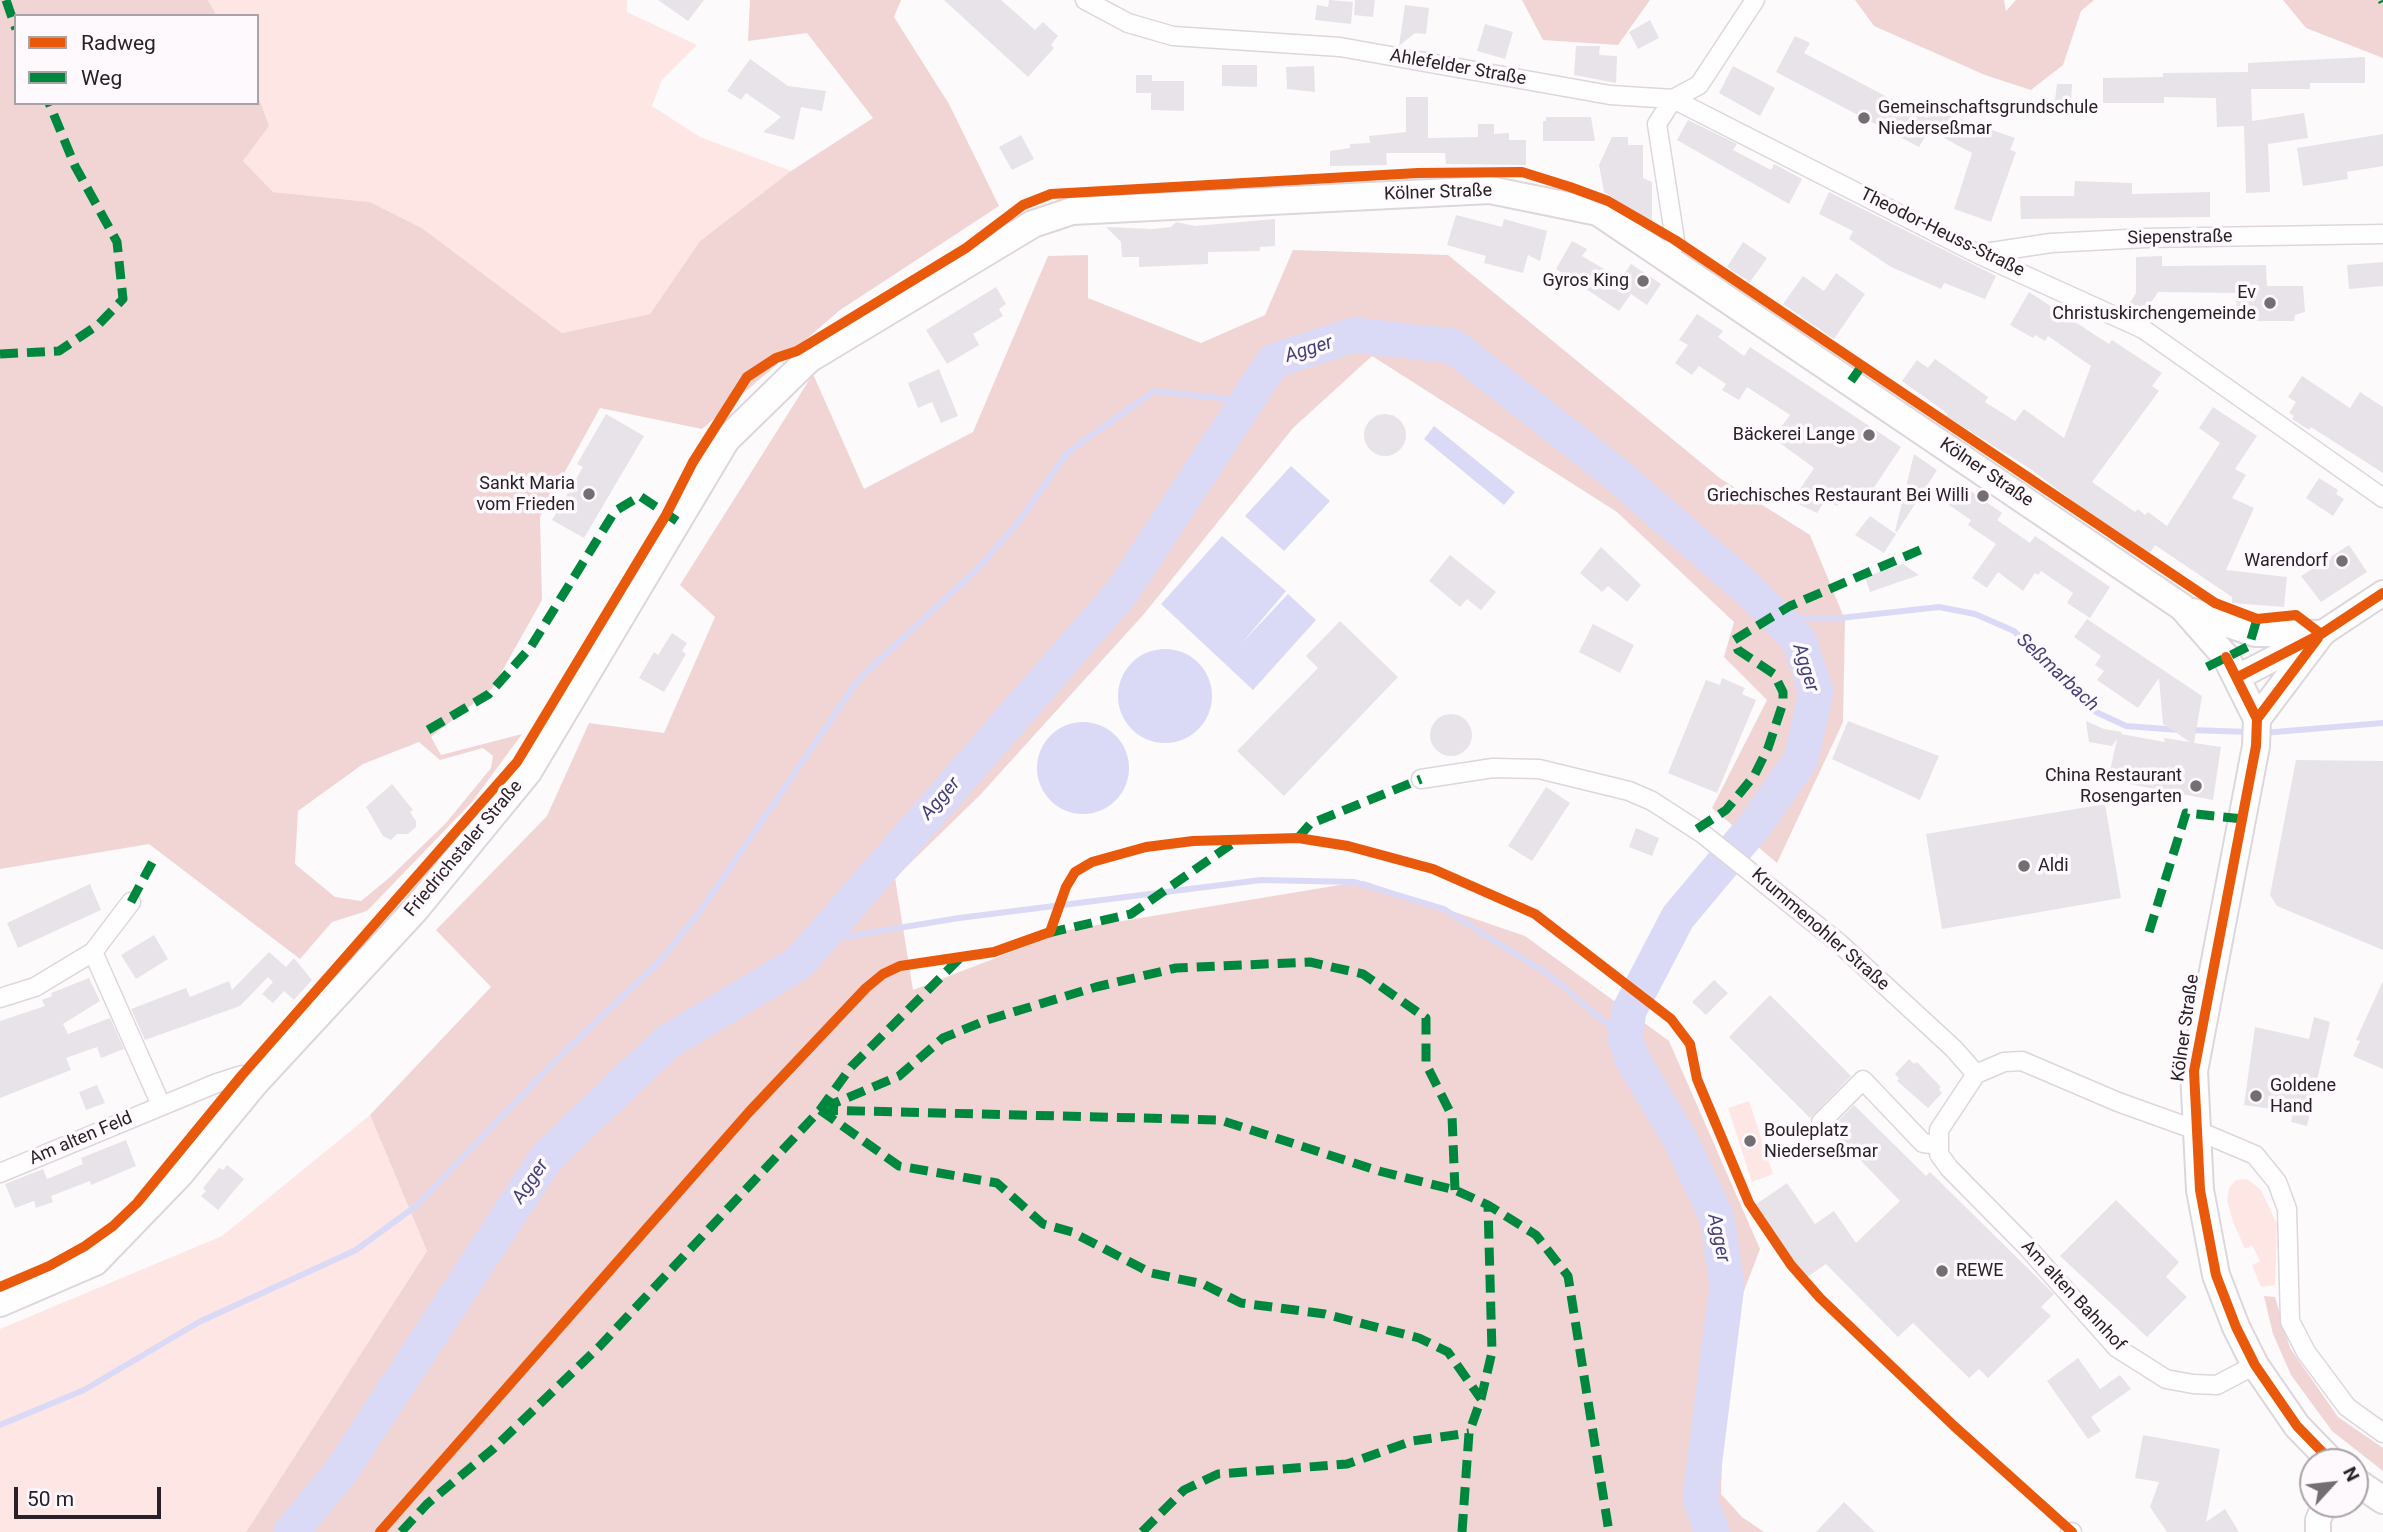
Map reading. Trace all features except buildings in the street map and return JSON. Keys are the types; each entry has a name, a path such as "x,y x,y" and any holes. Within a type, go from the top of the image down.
{"main road":[{"name":"Kölner Straße","path":"928,287 1033,224 1072,211 1476,191 1519,194 1598,212 2182,607 2212,638 2238,677 2257,729 2194,1072 2200,1190 2216,1275 2236,1327 2255,1365 2297,1426 2318,1448"},
{"name":"Friedrichstaler Straße","path":"0,1303 94,1262 180,1174 255,1083 377,953 528,772 726,440 809,359 928,287"},
{"path":"2238,677 2321,634 2383,593"},
{"path":"2182,607 2227,626 2255,633 2321,634"},
{"path":"2257,729 2321,634"}],"street":[{"name":"Ahlefelder Straße","path":"1085,0 1128,23 1173,36 1340,47 1610,95 1672,99"},
{"path":"1670,259 1675,240 1657,124 1672,99 1699,85 1755,0"},
{"name":"Theodor-Heuss-Straße","path":"1672,99 1704,112 1978,254 2143,330 2383,498"},
{"name":"Siepenstraße","path":"1978,254 2051,243 2146,238 2383,234"},
{"name":"Krummenohler Straße","path":"1421,779 1493,768 1539,769 1629,791 1653,801 1703,834 1839,943 1954,1049 1976,1074"},
{"path":"0,998 34,987 93,952 131,902"},
{"path":"93,952 162,1105"},
{"path":"1821,1122 1863,1080 1923,1143 1939,1145 1939,1130 1976,1074 2004,1062 2022,1061 2118,1102 2255,1155 2277,1182 2287,1209 2290,1321 2306,1352 2347,1407 2383,1433"},
{"name":"Am alten Feld","path":"0,1173 162,1105 242,1075 255,1083"},
{"name":"Am alten Bahnhof","path":"1939,1145 1939,1154 1949,1168 2027,1247 2117,1348 2166,1380 2217,1385 2255,1365"}],"shaded area":[{"path":"0,0 208,0 216,14 14,14 14,105 259,105 259,98 269,126 243,161 273,192 370,202 422,228 562,333 650,314 700,241 791,171 873,118 807,33 748,41 750,0 901,0 894,17 949,104 999,206 840,310 702,429 600,408 540,517 542,600 492,689 431,737 441,755 522,734 472,802 367,911 332,922 300,959 149,844 0,869","holes":["419,742 440,760 483,748 493,756 491,768 446,823 361,901 335,897 295,864 298,811 363,764"]},
{"path":"208,0 627,0 627,12 697,45 662,80 652,106 700,137 791,171 700,241 650,314 562,333 422,228 370,202 273,192 243,161 269,126 259,98 259,14 216,14"},
{"path":"1522,0 1650,0 1618,45 1543,40"},
{"path":"1855,0 2004,0 2006,11 2016,0 2094,0 2081,11 2063,65 2031,90 1985,75 1874,26"},
{"path":"2283,0 2383,0 2383,58 2306,28"},
{"path":"1293,250 1448,255 1721,479 1810,535 1845,620 1843,722 1777,863 1712,808 1767,700 1724,657 1734,622 1617,512 1372,356 1293,428 1144,614 980,795 895,878 913,990 1068,930 1364,881 1525,936 1669,1041 1760,1249 1737,1309 1725,1364 1721,1494 1742,1517 1764,1532 246,1532 427,1251 370,1115 491,987 436,930 547,816 589,723 664,733 715,617 680,585 813,374 864,489 973,432 1048,256 1088,255 1088,298 1201,343 1265,315"},
{"name":"Bouleplatz Niederseßmar","path":"1749,1101 1773,1174 1752,1182 1728,1108"},
{"path":"370,1115 427,1251 246,1532 0,1532 0,1329 222,1236"},
{"path":"2247,1179 2261,1190 2277,1224 2275,1285 2261,1287 2252,1265 2260,1261 2252,1245 2245,1249 2227,1200 2229,1188 2236,1180"},
{"path":"2264,1296 2275,1297 2290,1348 2338,1417 2383,1448 2383,1471 2369,1460 2369,1448 2354,1448 2332,1431 2291,1375 2273,1334"}],"water":[{"path":"1434,426 1515,492 1504,505 1424,439"},
{"path":"1291,466 1330,501 1284,551 1245,516"},
{"path":"1222,536 1286,591 1242,643 1288,594 1316,620 1253,690 1161,604"},
{"path":"1165,649 1183,653 1198,663 1208,678 1212,696 1208,714 1198,729 1183,739 1165,743 1147,739 1132,729 1122,714 1118,696 1122,678 1132,663 1147,653"},
{"path":"1083,722 1101,725 1116,735 1126,750 1129,768 1126,786 1116,801 1101,811 1083,814 1065,811 1050,801 1040,786 1037,768 1040,750 1050,735 1065,725"}],"waterway":[{"name":"Agger","path":"291,1532 340,1473 546,1158 667,1042 799,963 1122,592 1273,361 1353,335 1453,346 1615,473 1748,589 1799,640 1816,692 1801,759 1756,824 1678,917 1629,1011 1625,1039 1633,1060 1681,1141 1717,1218 1727,1285 1700,1499 1712,1532"},
{"path":"0,1425 84,1390 199,1322 356,1250 416,1206 557,1059 660,961 701,910 858,680 977,569 1016,525 1068,452 1154,391 1246,401"},
{"name":"Seßmarbach","path":"1775,617 1794,615 1803,619 1840,618 1939,607 1975,614 2014,631 2096,712 2126,726 2179,730"},
{"name":"Seßmarbach","path":"2263,733 2383,723"},
{"name":"Seßmarbach","path":"2190,730 2249,732"},
{"path":"819,941 959,918 1261,880 1355,882 1444,909 1549,975 1625,1039"}],"marked path":[{"path":"6,0 14,23"},
{"path":"0,354 59,351 98,325 123,299 117,242 75,166 50,105"},
{"path":"1851,381 1861,367"},
{"path":"428,730 489,694 530,648 615,511 640,496 677,521"},
{"path":"1697,829 1726,810 1754,776 1768,748 1783,703 1783,692 1774,674 1738,650 1734,640 1790,606 1927,547"},
{"path":"2207,667 2249,646 2257,619"},
{"path":"1298,838 1310,824 1421,779"},
{"path":"2149,932 2186,813 2243,819"},
{"path":"1048,933 1131,914 1236,841"},
{"path":"131,902 154,859"},
{"path":"401,1532 427,1504 493,1449 599,1347 820,1110 851,1067 959,959"},
{"path":"823,1108 899,1076 943,1038 987,1020 1096,987 1176,968 1310,962 1363,974 1426,1018 1426,1064 1452,1116 1455,1190"},
{"path":"820,1110 1220,1120 1379,1171 1455,1190 1488,1205 1536,1235 1568,1276 1609,1532"},
{"path":"820,1110 899,1166 997,1183 1043,1224 1072,1232 1151,1273 1203,1284 1241,1303 1325,1314 1419,1338 1448,1352 1481,1399"},
{"path":"1462,1532 1469,1433 1481,1399 1492,1352 1488,1205"},
{"path":"1142,1532 1184,1490 1218,1474 1347,1464 1412,1441 1469,1433"}],"cycle path":[{"path":"0,1287 49,1266 85,1246 113,1226 137,1203 242,1075 517,762 666,515 693,462 747,377 776,358 797,351 966,248 1023,205 1051,194 1418,173 1522,172 1570,187 1608,201 1675,240 2215,603 2257,619 2296,615 2321,634"},
{"path":"2238,677 2321,634 2383,593"},
{"path":"2257,719 2318,638"},
{"path":"2226,657 2257,719 2256,746 2194,1071 2200,1190 2216,1275 2236,1327 2255,1365 2297,1426 2318,1448"},
{"path":"380,1532 749,1112 866,988 883,974 900,966 994,952 1050,932 1066,887 1075,872 1092,862 1146,847 1193,841 1298,838 1348,846 1433,869 1535,914 1671,1019 1690,1044 1697,1079 1749,1203 1791,1265 1820,1298 1954,1426 2072,1532"}],"place":[{"name":"Gemeinschaftsgrundschule Niederseßmar","path":"1864,118"},
{"name":"Gyros King","path":"1643,281"},
{"name":"Ev Christuskirchengemeinde","path":"2270,303"},
{"name":"Bäckerei Lange","path":"1869,435"},
{"name":"Sankt Maria vom Frieden","path":"589,494"},
{"name":"Griechisches Restaurant Bei Willi","path":"1983,496"},
{"name":"Warendorf","path":"2342,561"},
{"name":"China Restaurant Rosengarten","path":"2196,786"},
{"name":"Aldi","path":"2024,866"},
{"name":"Goldene Hand","path":"2256,1096"},
{"name":"Bouleplatz Niederseßmar","path":"1750,1141"},
{"name":"REWE","path":"1942,1271"}]}
